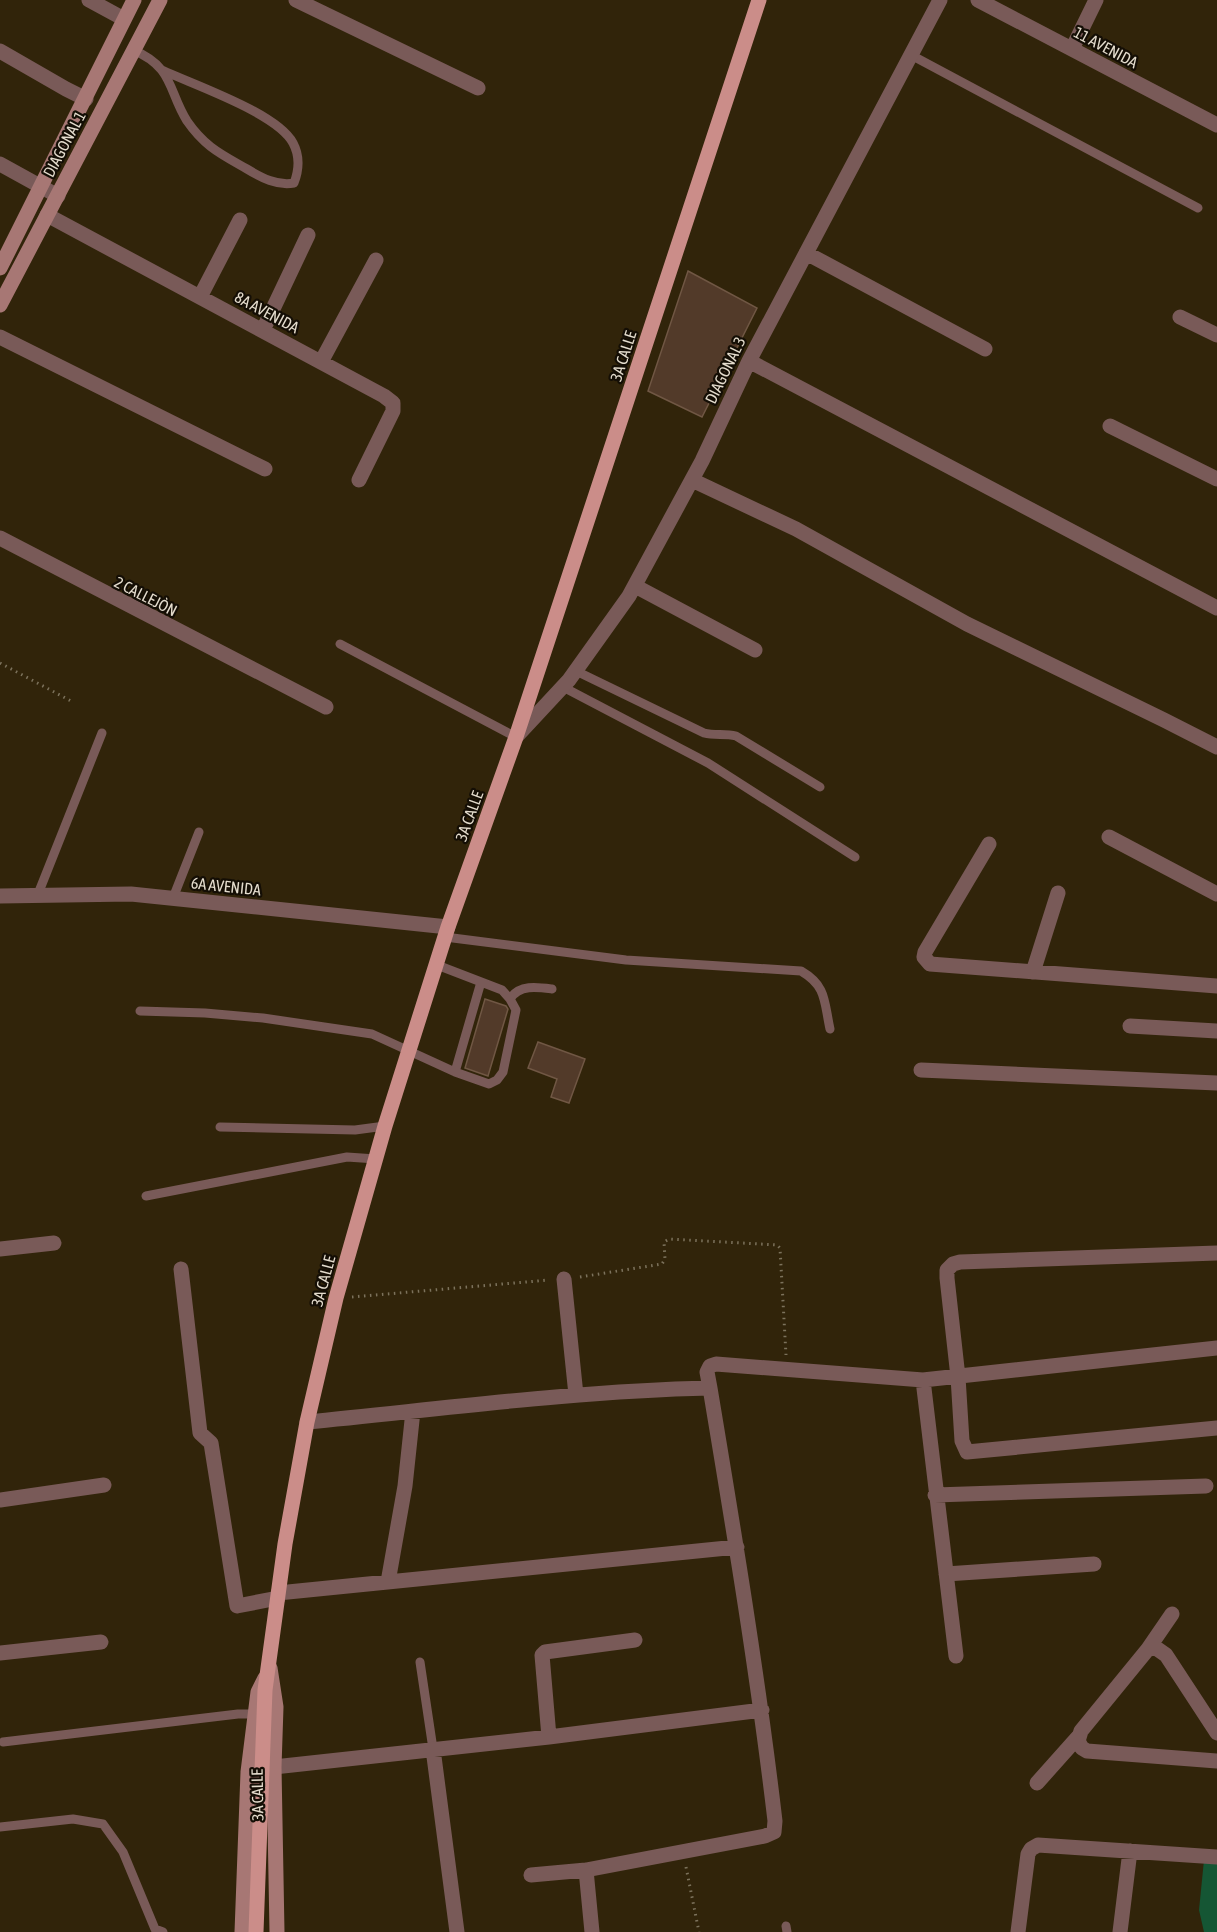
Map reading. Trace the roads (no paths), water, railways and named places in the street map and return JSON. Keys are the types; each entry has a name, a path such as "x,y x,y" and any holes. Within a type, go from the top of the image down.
{"main road":[{"name":"DIAGONAL 1","path":"0,268 134,0"},
{"name":"DIAGONAL 1","path":"0,305 160,0"},
{"name":"3A CALLE","path":"256,1932 260,1786 268,1666 285,1544 308,1422 336,1298 385,1126 446,932 516,737 759,0"},
{"path":"69,133 86,142"},
{"path":"22,224 38,234"},
{"name":"3A CALLE","path":"242,1932 248,1772 258,1692 268,1666"},
{"name":"3A CALLE","path":"268,1666 276,1707 274,1767 277,1932"}],"street":[{"path":"89,0 124,19"},
{"path":"296,0 478,88"},
{"name":"DIAGONAL 3","path":"516,737 564,687 634,586 692,480 749,361 940,0"},
{"name":"11 AVENIDA","path":"978,0 1217,125"},
{"path":"1072,50 1096,0"},
{"path":"0,51 86,99"},
{"path":"0,164 58,195"},
{"name":"8A AVENIDA","path":"47,215 384,396 393,404 393,411 359,480"},
{"path":"200,297 240,220"},
{"path":"263,330 308,235"},
{"path":"806,253 985,349"},
{"path":"321,362 376,260"},
{"path":"1180,317 1217,335"},
{"path":"0,337 265,469"},
{"path":"749,361 1217,608"},
{"path":"1110,426 1217,479"},
{"path":"692,480 796,529 967,624 1217,747"},
{"path":"21,548 41,559"},
{"path":"72,575 93,586"},
{"path":"634,586 755,650"},
{"path":"278,682 326,707"},
{"path":"1109,837 1217,894"},
{"path":"989,844 925,952 924,957 930,964 1217,986"},
{"path":"1033,972 1058,893"},
{"name":"6A AVENIDA","path":"0,896 131,894 446,932"},
{"path":"1130,1026 1217,1031"},
{"path":"921,1070 1217,1083"},
{"path":"0,1250 54,1244"},
{"path":"1217,1252 960,1262 953,1264 947,1270 962,1441 966,1452 1217,1428"},
{"path":"181,1269 200,1433 211,1443 237,1606 278,1596 388,1582 737,1546"},
{"path":"564,1279 576,1395"},
{"path":"531,1875 586,1870 765,1836 774,1832 775,1821 762,1710 707,1372 710,1366 716,1364 923,1380 1217,1348"},
{"path":"923,1380 956,1656"},
{"path":"308,1422 576,1395 710,1388"},
{"path":"388,1582 405,1486 413,1411"},
{"path":"0,1500 104,1485"},
{"path":"935,1495 1206,1486"},
{"path":"946,1574 1094,1564"},
{"path":"1037,1783 1078,1737 1148,1649 1172,1614"},
{"path":"549,1737 543,1655 545,1652 635,1640"},
{"path":"0,1653 101,1642"},
{"path":"1148,1649 1156,1648 1166,1655 1217,1733"},
{"path":"274,1767 549,1737 762,1710"},
{"path":"1078,1737 1080,1745 1087,1751 1217,1761"},
{"path":"433,1749 457,1932"},
{"path":"1018,1932 1028,1854 1031,1849 1046,1844 1217,1857"},
{"path":"1120,1932 1130,1851"},
{"path":"586,1870 592,1932"}],"lane":[{"path":"133,50 144,55 162,70 170,81 187,119 208,147 256,175 282,185 294,183 299,172 299,162 294,144 285,132 260,114 162,70"},
{"path":"911,55 1198,208"},
{"path":"0,538 21,548"},
{"path":"41,559 72,575"},
{"name":"2 CALLEJÒN","path":"93,586 278,682"},
{"path":"340,644 516,737"},
{"path":"576,671 704,733 736,736 820,787"},
{"path":"564,687 708,763 855,857"},
{"path":"38,894 102,734"},
{"path":"173,898 199,832"},
{"path":"446,932 626,960 801,971 814,979 822,991 830,1029"},
{"path":"140,1011 205,1013 372,1034 455,1072 489,1084 497,1080 503,1072 516,1010 502,990 437,964"},
{"path":"455,1072 481,982"},
{"path":"510,999 514,992 520,989 536,987 552,989"},
{"path":"220,1127 355,1130 385,1126"},
{"path":"146,1196 347,1157 376,1159"},
{"path":"420,1662 433,1749"},
{"path":"3,1742 238,1714 255,1714"},
{"path":"0,1827 73,1819 103,1824 123,1852 155,1929 163,1932"}]}
